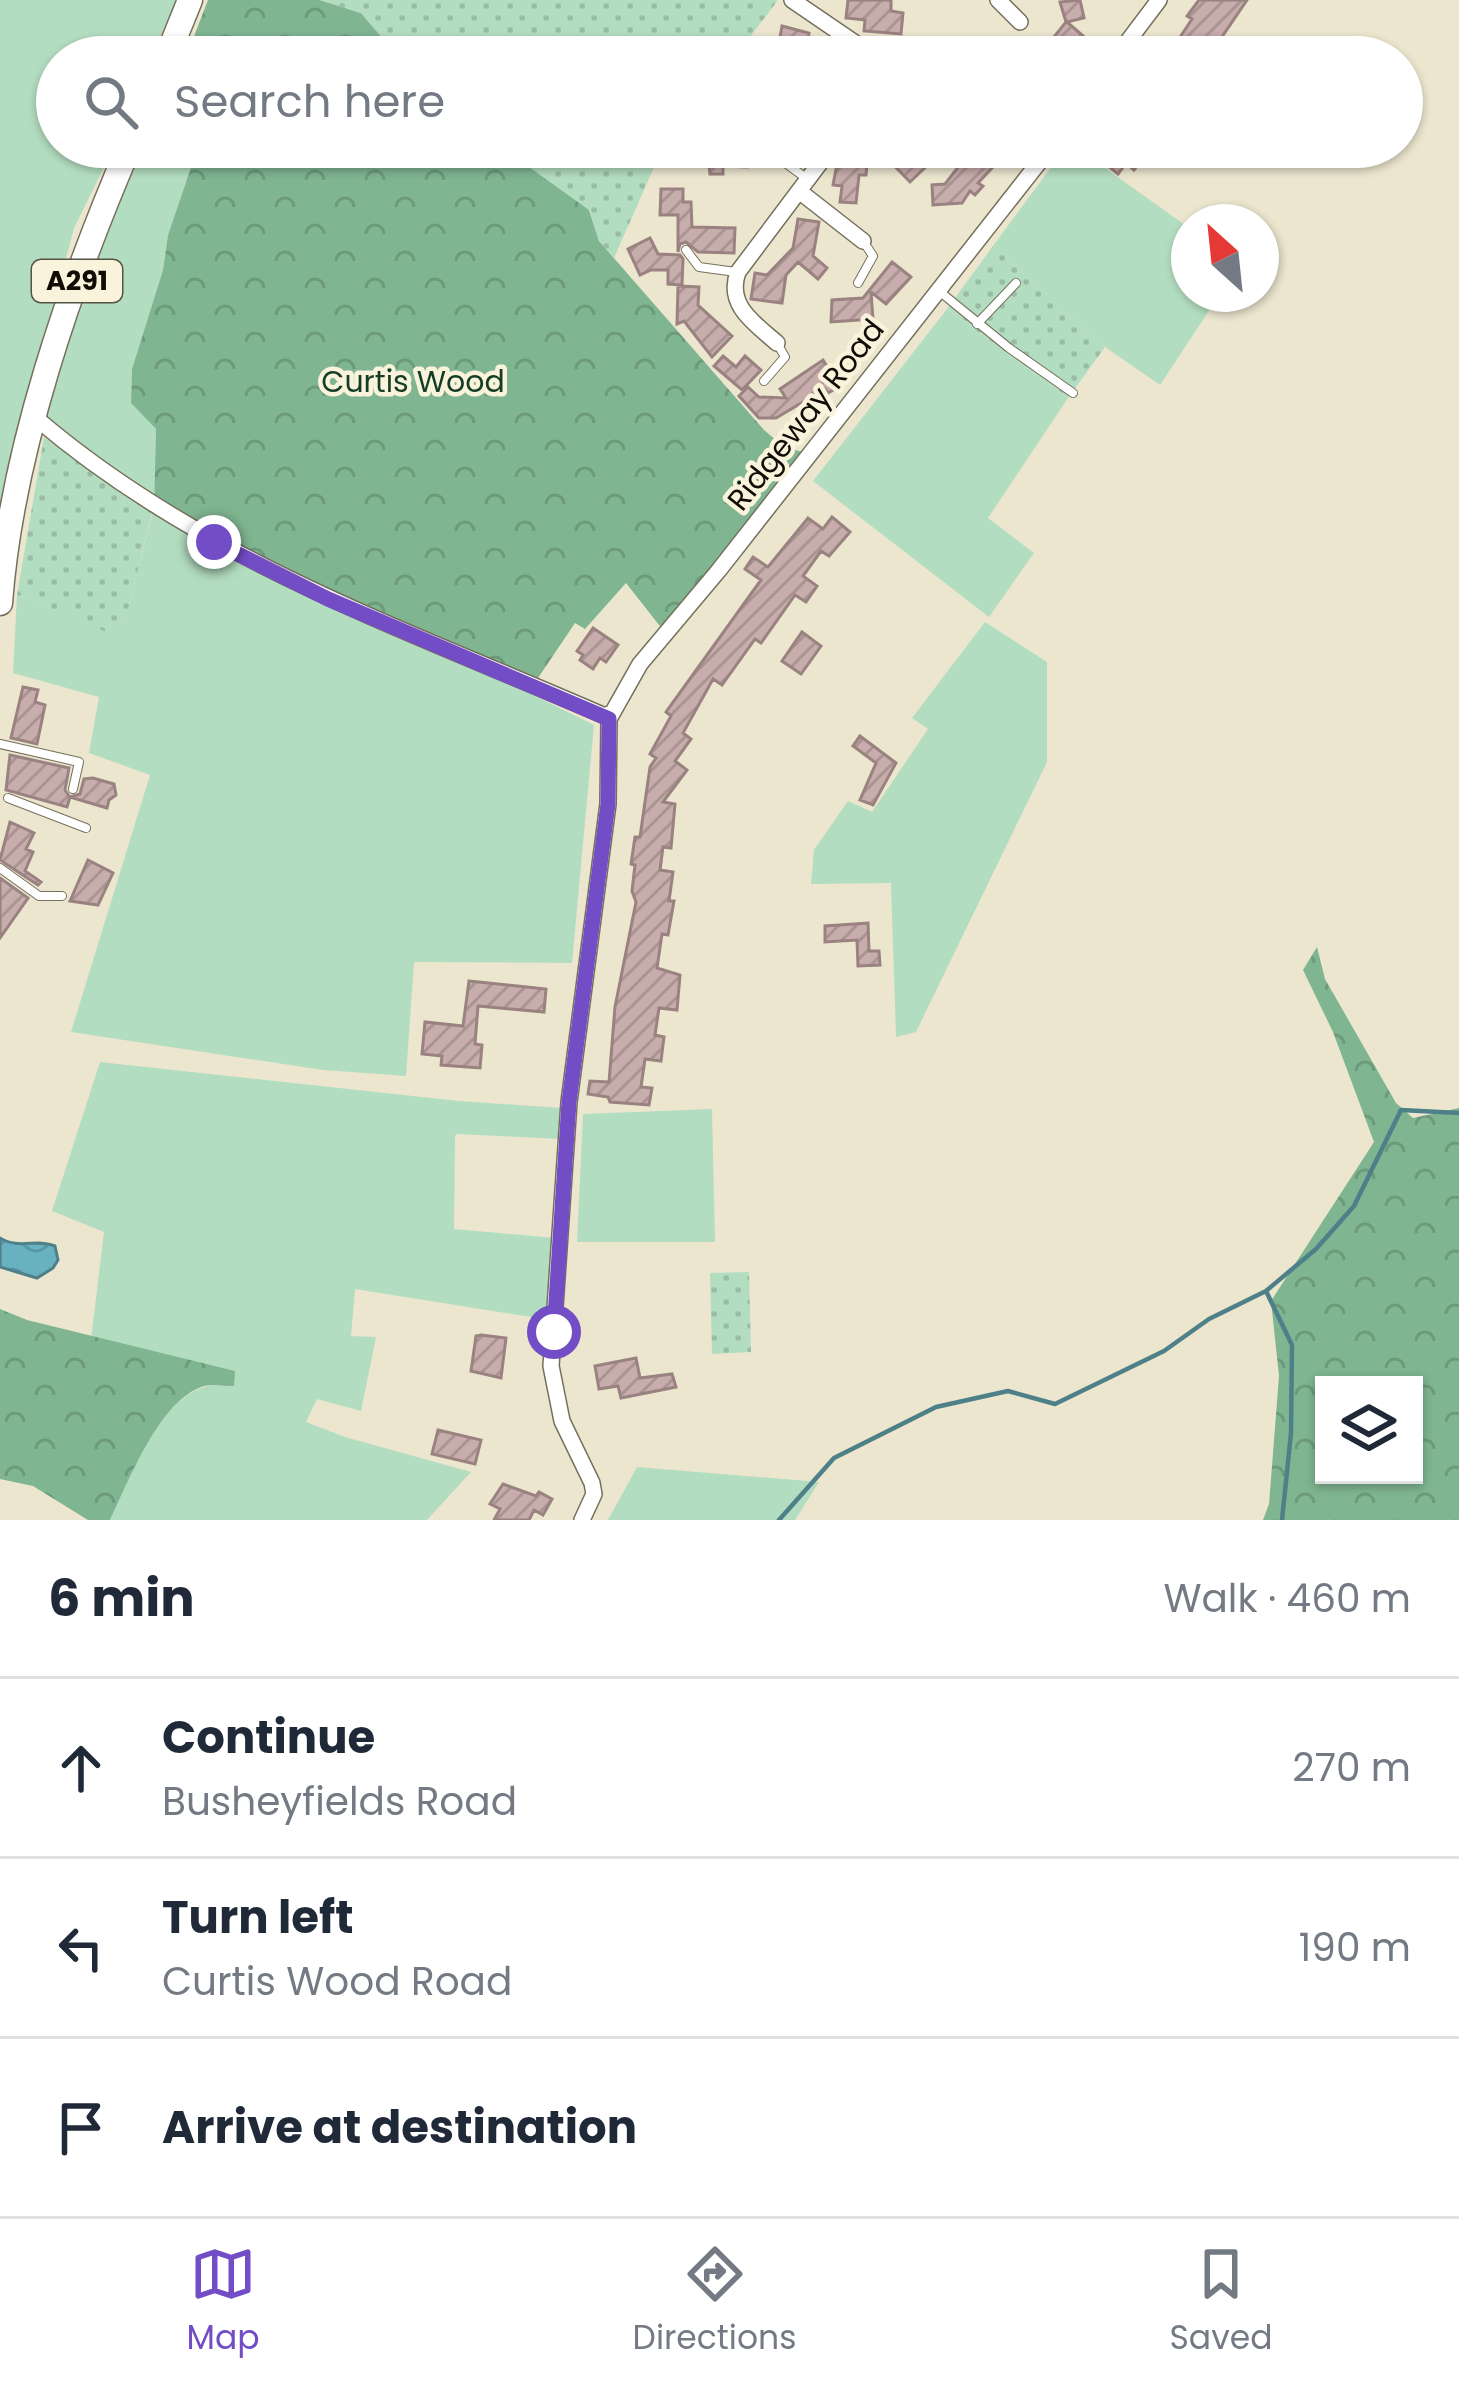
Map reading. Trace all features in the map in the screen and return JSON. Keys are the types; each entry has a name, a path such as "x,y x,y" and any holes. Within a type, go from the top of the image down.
{"main road":[{"path":"175,36 190,0"},
{"name":"A291","path":"0,603 19,484 62,323 120,168"}],"street":[{"path":"792,0 845,36"},
{"path":"998,0 1020,22"},
{"path":"1132,36 1159,0"},
{"path":"777,343 742,311 733,286 738,272 815,168"},
{"name":"Ridgeway Road","path":"608,716 640,664 1034,168"},
{"path":"802,185 863,241"},
{"path":"36,418 93,467 214,542 328,599 608,716 608,804 569,1102 551,1366 562,1421 592,1483 594,1494 582,1520"}],"lane":[{"path":"786,168 802,185"},
{"path":"858,283 873,256 863,241"},
{"path":"686,250 699,267 738,272"},
{"path":"977,324 1016,283"},
{"path":"938,290 1073,393"},
{"path":"764,381 785,357 777,343"},
{"path":"0,744 79,762 73,789"},
{"path":"4,797 86,828"},
{"path":"0,868 39,896 62,896"}],"green space":[{"path":"0,0 177,0 161,36 36,36 36,168 104,168 74,228 0,506"},
{"path":"208,0 320,0 361,13 381,36 194,36"},
{"path":"320,0 778,0 751,36 381,36 361,13"},
{"path":"122,168 191,168 132,369 131,403 156,429 154,507 36,418"},
{"name":"Curtis Wood","path":"191,168 538,168 589,210 599,241 764,430 784,447 810,454 663,630 626,583 585,629 575,623 538,678 486,664 154,507 156,429 131,403 132,369 163,270 168,235"},
{"path":"530,168 654,168 614,258 599,241 589,210"},
{"path":"1051,168 1105,168 1171,215 1171,312 1208,312 1160,385 1105,347 993,246"},
{"path":"993,246 1105,347 1068,398 947,309"},
{"path":"947,309 1068,398 988,518 1034,553 989,617 813,481"},
{"path":"44,437 152,513 121,638 17,595"},
{"path":"154,507 594,725 572,963 414,962 406,1076 323,1070 71,1032 150,775 89,753 99,697 13,673 17,595 121,637"},
{"path":"985,622 1047,662 1047,762 916,1032 896,1037 891,883 811,884 814,850 848,801 872,812 928,729 912,718"},
{"path":"1317,947 1325,979 1396,1103 1413,1118 1459,1108 1459,1520 1263,1520 1269,1504 1279,1376 1271,1301 1374,1142 1333,1032 1303,970"},
{"path":"100,1062 562,1108 561,1139 455,1137 454,1229 555,1238 550,1320 355,1289 351,1336 376,1337 361,1411 317,1399 306,1422 471,1472 427,1520 110,1520 147,1444 173,1408 204,1387 233,1386 91,1339 104,1232 52,1211"},
{"path":"712,1109 715,1242 577,1242 583,1114"},
{"path":"749,1272 751,1352 712,1354 710,1273"},
{"path":"0,1309 27,1320 235,1371 234,1386 204,1386 173,1407 147,1444 110,1520 88,1520 33,1486 0,1479"},
{"path":"637,1467 819,1482 795,1520 608,1520"}],"water":[{"path":"0,1238 55,1246 58,1260 37,1278 0,1267"}],"building":[{"path":"848,0 891,0 891,11 903,13 901,34 864,31 865,20 846,18"},
{"path":"1080,0 1084,18 1067,22 1083,36 1055,36 1066,22 1060,2"},
{"path":"1199,0 1247,0 1223,36 1181,36 1192,19 1187,16"},
{"path":"782,26 809,33 808,36 780,36"},
{"path":"836,168 867,168 866,175 859,175 856,203 840,202 842,186 833,185"},
{"path":"897,168 925,168 910,182"},
{"path":"957,168 992,168 978,183 983,186 975,195 970,191 962,203 933,205 932,185 945,184"},
{"path":"661,189 683,189 683,202 691,202 692,227 735,228 734,253 698,252 686,242 678,252 678,215 660,215"},
{"path":"798,219 819,222 813,256 827,268 818,279 798,262 786,275 782,303 751,299 755,273 767,275 793,248"},
{"path":"650,238 658,254 683,259 682,285 668,284 668,270 640,275 628,249"},
{"path":"892,262 911,277 886,304 871,292 873,319 831,322 832,300 863,298"},
{"path":"678,286 699,287 698,305 732,336 712,357 684,321 677,324"},
{"path":"723,356 736,367 745,356 761,370 742,390 714,366"},
{"path":"823,360 840,386 828,393 825,389 776,418 759,418 739,396 748,387 759,397 786,398 780,389"},
{"path":"832,517 850,532 829,556 821,551 803,576 817,586 806,602 795,595 761,643 755,639 722,685 713,679 683,733 691,739 675,761 687,770 663,802 675,804 671,848 663,847 660,870 673,872 669,901 674,901 657,968 680,975 677,1010 659,1008 655,1035 664,1037 661,1061 645,1059 641,1087 652,1088 649,1105 610,1102 608,1097 588,1094 590,1081 609,1082 615,1007 636,902 632,891 635,865 631,864 635,837 640,837 650,767 656,758 650,754 671,716 666,712 761,580 745,569 753,557 768,567 808,518 823,529"},
{"path":"593,628 618,645 606,662 600,658 593,669 580,660 583,655 577,651"},
{"path":"802,632 821,646 801,674 782,661"},
{"path":"23,687 38,690 35,702 45,705 37,744 11,738"},
{"path":"860,736 896,763 873,805 860,800 876,763 853,746"},
{"path":"10,755 69,768 67,807 6,790"},
{"path":"93,778 114,784 116,795 107,808 70,797 80,794 84,779"},
{"path":"10,822 34,833 26,849 33,852 25,871 41,882 38,885 0,860"},
{"path":"88,860 113,873 98,905 70,901"},
{"path":"0,878 28,898 0,938"},
{"path":"868,923 869,951 879,951 880,965 858,966 857,940 825,942 825,926"},
{"path":"469,981 546,989 544,1012 478,1006 475,1044 482,1045 480,1068 441,1065 442,1056 422,1054 425,1022 463,1026"},
{"path":"476,1336 506,1338 501,1378 471,1371"},
{"path":"636,1358 640,1378 672,1374 676,1387 621,1398 618,1386 599,1389 595,1366"},
{"path":"438,1430 481,1440 475,1464 432,1454"},
{"path":"503,1484 552,1499 543,1515 534,1510 529,1520 494,1520 500,1509 490,1504"}],"waterway":[{"path":"779,1520 834,1458 936,1407 1008,1391 1055,1404 1164,1351 1209,1319 1266,1291 1316,1249 1354,1206 1401,1110 1459,1113"},
{"path":"1266,1291 1292,1345 1291,1433 1282,1520"}],"route":[{"path":"214,542 328,599 609,719 608,804 569,1102 554,1332"}]}
